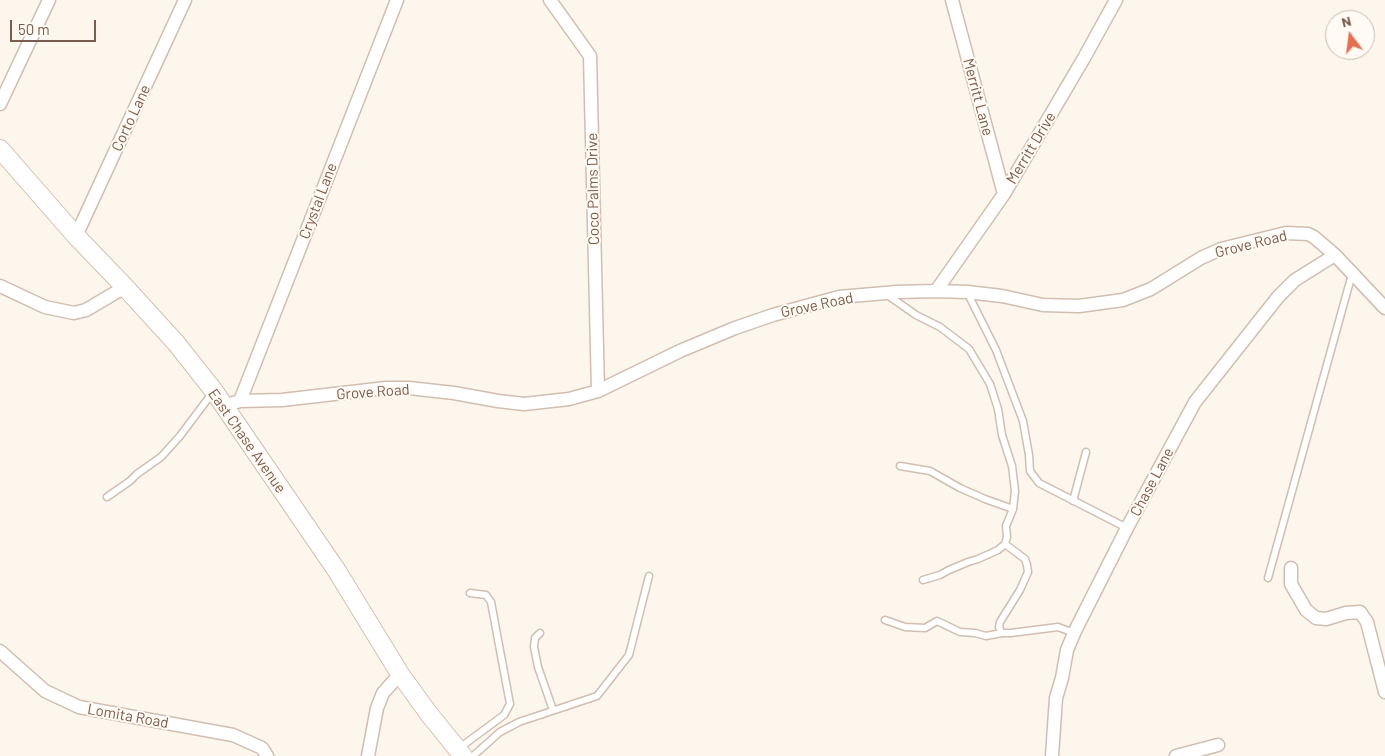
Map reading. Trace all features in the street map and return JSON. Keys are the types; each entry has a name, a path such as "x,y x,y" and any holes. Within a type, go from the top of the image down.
{"main road":[{"name":"East Chase Avenue","path":"0,149 76,236 176,343 225,400 244,434 337,571 400,674 428,714 465,754"}],"street":[{"path":"0,104 49,0"},
{"name":"Corto Lane","path":"76,236 185,0"},
{"name":"Crystal Lane","path":"225,400 397,0"},
{"name":"Coco Palms Drive","path":"550,0 590,56 598,391"},
{"name":"Merritt Lane","path":"952,0 1004,194"},
{"name":"Merritt Drive","path":"936,291 1004,194 1088,52 1116,0"},
{"name":"Grove Road","path":"225,400 282,400 386,388 409,388 454,393 524,404 569,400 598,391 689,347 735,328 773,315 840,297 936,291 1002,296 1043,305 1079,306 1123,300 1151,289 1201,258 1221,250 1286,233 1308,234 1314,237 1335,255 1385,308"},
{"name":"Chase Lane","path":"1052,756 1056,698 1067,650 1126,528 1195,402 1278,297 1294,280 1335,255"},
{"path":"0,286 45,307 74,313 86,310 125,287"},
{"path":"1291,568 1291,584 1306,610 1316,618 1326,619 1360,612 1367,622 1385,692"},
{"name":"Lomita Road","path":"0,650 45,691 79,707 233,735 262,748 267,756"},
{"path":"368,756 377,708 383,693 400,674"},
{"path":"1176,756 1218,745"}],"lane":[{"path":"1268,578 1352,274"},
{"path":"967,292 996,350 1023,421 1030,471 1040,483 1126,528"},
{"path":"885,294 940,327 969,349 990,384 998,409 1002,436 1012,466 1015,491 1013,509 1006,526 1007,537 1005,544 998,550 978,559 923,580"},
{"path":"107,497 161,456 180,436 225,400"},
{"path":"1073,501 1086,452"},
{"path":"900,466 930,471 960,488 1013,509"},
{"path":"1002,633 1000,622 1020,590 1028,572 1025,559 1005,544"},
{"path":"465,754 519,722 597,696 629,655 649,576"},
{"path":"465,754 504,715 510,704 491,602 486,594 470,593"},
{"path":"885,620 905,627 925,628 937,621 960,632 986,636 1058,627 1074,633"},
{"path":"540,633 536,638 534,647 538,666 553,710"}]}
